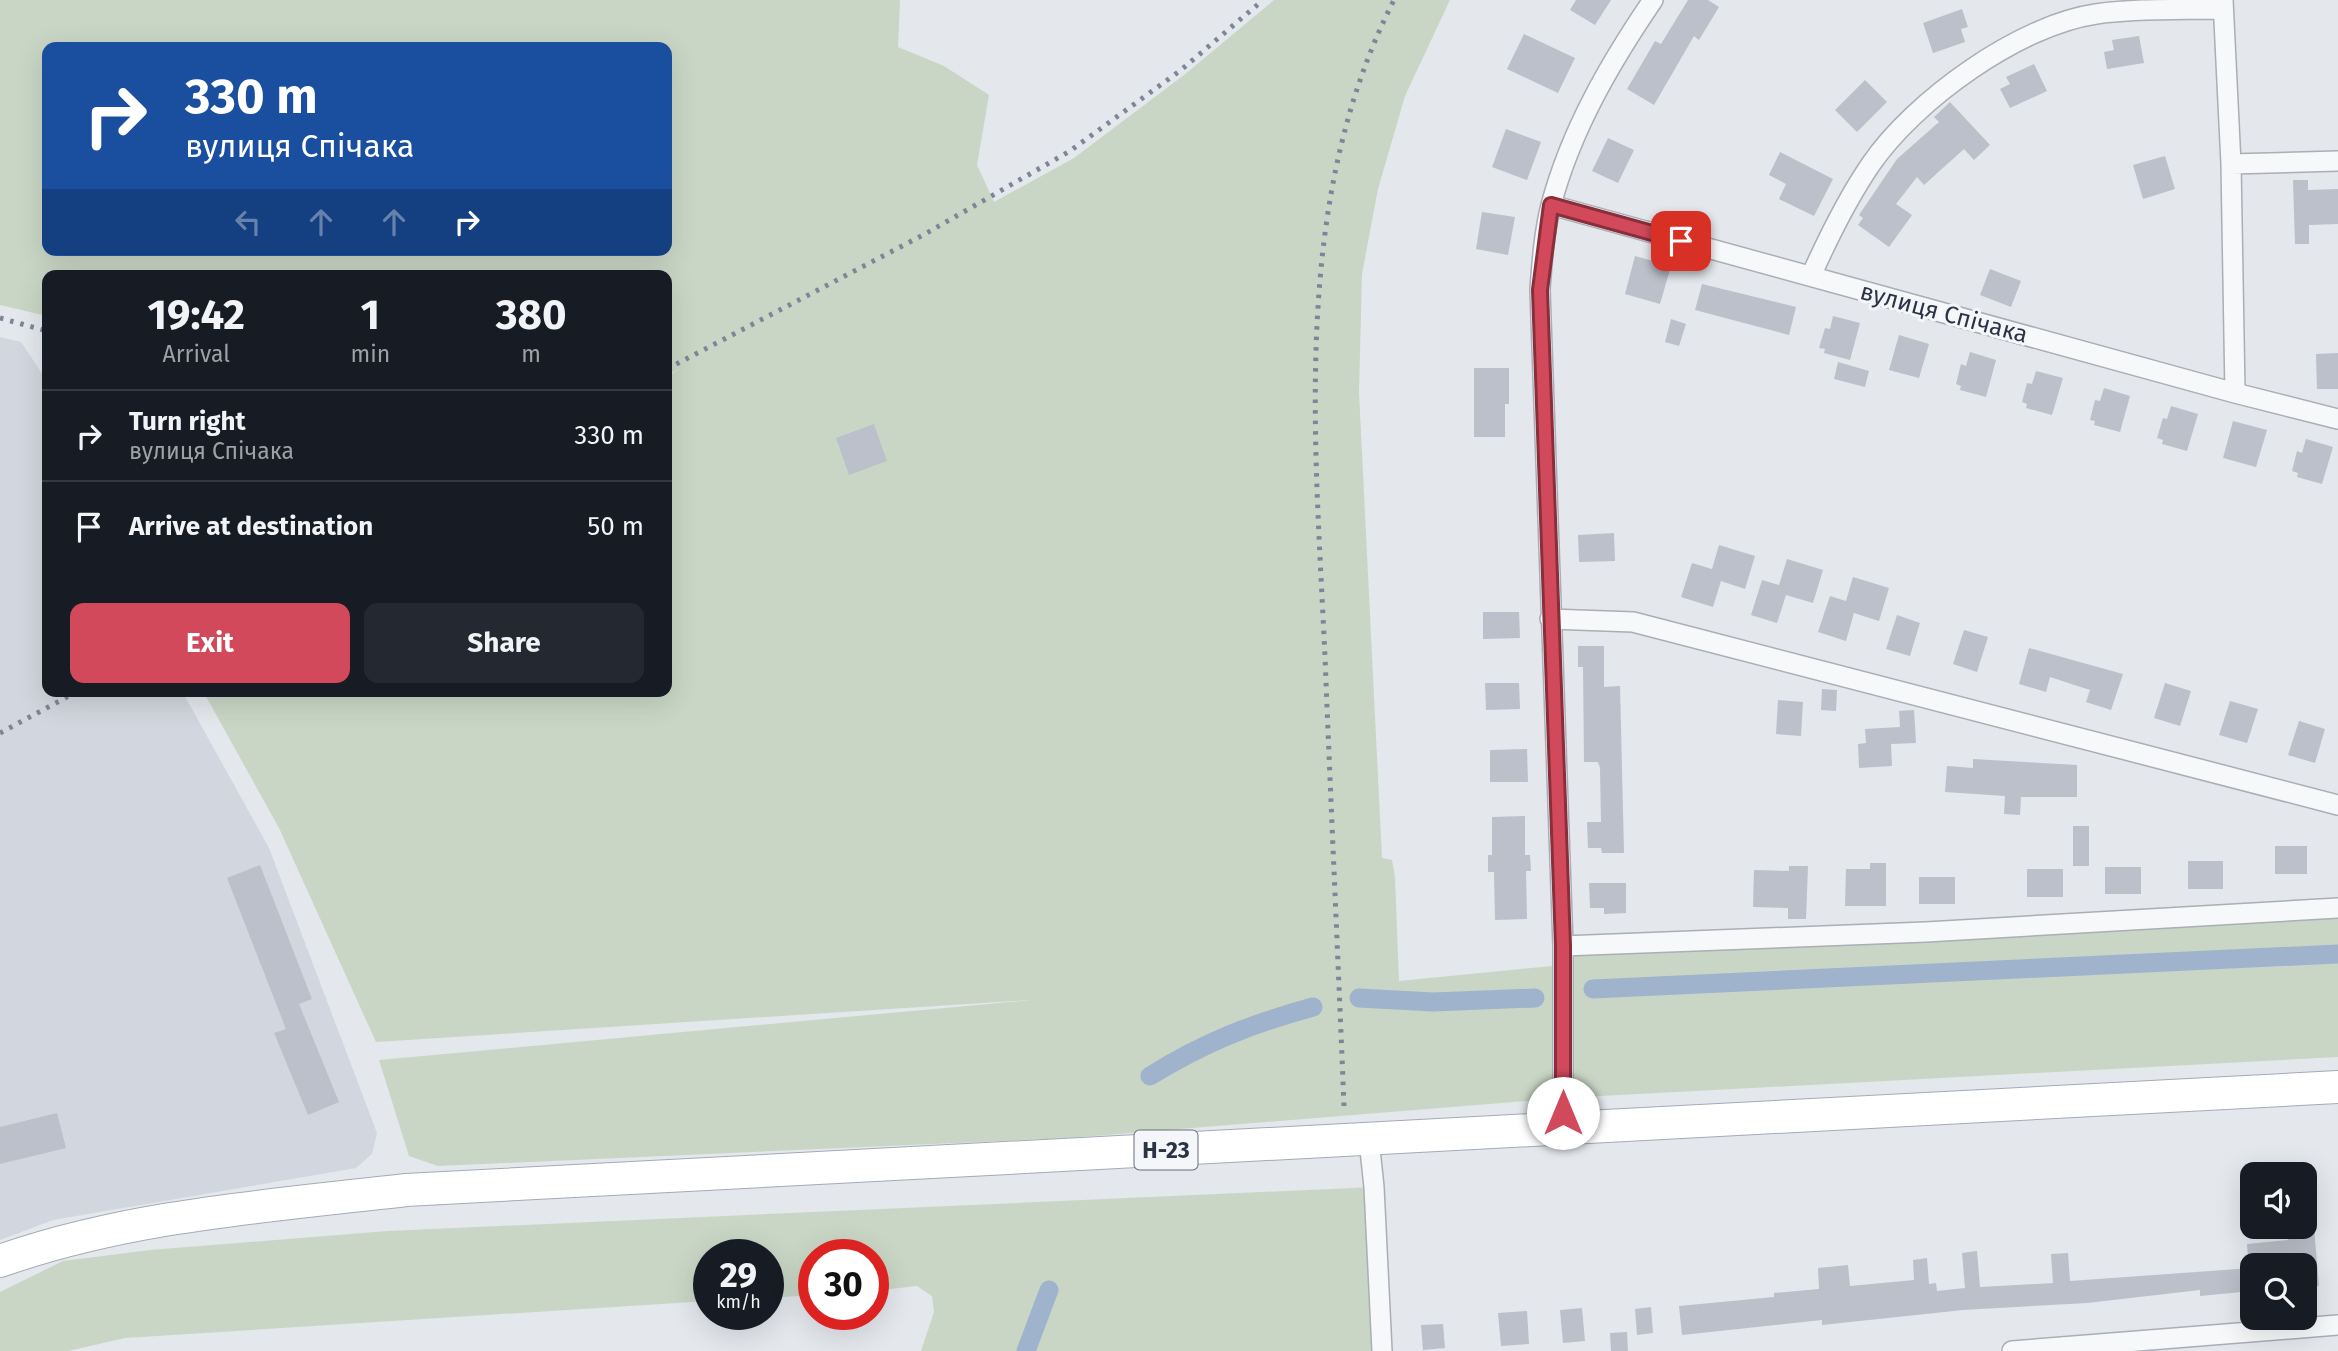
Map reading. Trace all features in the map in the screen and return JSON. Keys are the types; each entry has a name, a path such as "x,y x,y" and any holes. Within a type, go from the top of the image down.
{"main road":[{"name":"Н-23","path":"0,1261 98,1232 176,1216 406,1190 2338,1087"}],"street":[{"path":"1563,1128 1563,946 1540,290 1551,205 1576,133 1615,56 1653,0"},
{"path":"1811,276 1827,240 1872,163 1905,126 1975,65 2009,45 2094,14 2223,5 2231,164 2235,393"},
{"path":"2231,164 2338,161"},
{"name":"вулиця Спічака","path":"1551,205 2338,419"},
{"path":"1550,619 1633,622 2338,805"},
{"path":"1563,946 1926,932 2338,908"},
{"path":"1369,1140 1382,1351"},
{"path":"2012,1351 2338,1325"}],"shaded area":[{"path":"0,337 21,342 42,374 42,697 185,697 269,848 377,1133 372,1154 356,1168 53,1220 0,1240"}],"green space":[{"path":"0,0 900,0 898,47 944,66 989,95 977,165 994,202 1074,158 1184,75 1274,0 1450,0 1405,96 1378,189 1362,274 1359,392 1382,858 1392,860 1395,877 1399,981 1562,965 1563,946 2338,907 2338,1057 1563,1098 1069,1138 438,1166 409,1156 379,1060 1031,1000 376,1042 279,828 206,697 672,697 672,374 680,369 672,373 672,270 42,270 42,315 0,305"},
{"path":"1374,1187 1382,1351 921,1351 934,1312 932,1296 917,1286 889,1289 889,1239 798,1239 798,1296 784,1297 784,1239 693,1239 693,1302 125,1338 68,1351 0,1351 0,1292 63,1261 150,1250 388,1231"}],"building":[{"path":"1576,0 1611,0 1595,25 1570,10"},
{"path":"1688,0 1708,0 1719,7 1699,40 1694,36 1654,105 1627,89 1655,41 1661,44"},
{"path":"1962,9 1968,27 1961,29 1965,42 1933,53 1923,23"},
{"path":"1524,34 1575,58 1558,93 1507,69"},
{"path":"2139,36 2144,63 2107,69 2104,52 2114,50 2112,40"},
{"path":"2034,64 2047,91 2010,108 2000,89 2010,84 2006,77"},
{"path":"1865,80 1887,102 1857,132 1835,110"},
{"path":"1950,102 1990,145 1974,160 1964,149 1924,185 1917,177 1896,204 1912,215 1889,247 1858,225 1863,218 1859,215 1897,159 1939,122 1934,117"},
{"path":"1506,129 1541,142 1527,180 1492,167"},
{"path":"1608,138 1634,150 1618,183 1592,171"},
{"path":"1780,152 1833,179 1814,216 1779,199 1786,184 1769,175"},
{"path":"2165,156 2175,189 2143,199 2133,165"},
{"path":"2293,180 2308,180 2308,190 2338,189 2338,224 2309,225 2309,244 2295,244"},
{"path":"1482,212 1515,217 1508,255 1476,249"},
{"path":"1635,256 1671,266 1660,304 1625,294"},
{"path":"1990,269 2021,281 2011,307 1980,295"},
{"path":"1702,284 1796,307 1789,335 1695,310"},
{"path":"1833,316 1860,323 1850,360 1824,353 1825,349 1819,348 1825,328 1830,329"},
{"path":"1671,319 1686,324 1679,346 1665,342"},
{"path":"1899,335 1929,344 1919,378 1889,370"},
{"path":"1970,352 1996,360 1986,397 1960,390 1961,386 1956,384 1961,364 1966,366"},
{"path":"2338,353 2338,389 2317,389 2316,354"},
{"path":"1838,362 1869,371 1865,387 1834,379"},
{"path":"1474,368 1509,368 1505,437 1474,437"},
{"path":"2036,371 2063,378 2052,415 2026,408 2027,404 2022,402 2027,383 2032,384"},
{"path":"2104,388 2130,396 2120,432 2094,425 2095,421 2090,420 2095,400 2100,401"},
{"path":"2171,406 2198,414 2187,451 2162,444 2163,440 2157,438 2163,418 2167,419"},
{"path":"2233,421 2267,430 2256,467 2223,458"},
{"path":"874,424 887,461 849,475 836,438"},
{"path":"2306,439 2333,447 2322,484 2297,477 2298,473 2292,471 2297,451 2302,453"},
{"path":"1614,533 1615,561 1579,562 1578,535"},
{"path":"1719,545 1755,556 1745,589 1721,581 1713,607 1681,597 1692,563 1712,569"},
{"path":"1787,559 1823,570 1813,603 1786,595 1777,623 1751,615 1762,580 1779,585"},
{"path":"1853,577 1889,588 1879,621 1854,613 1846,641 1818,632 1830,596 1846,601"},
{"path":"1483,612 1519,612 1520,638 1483,639"},
{"path":"1897,615 1920,623 1910,656 1886,649"},
{"path":"1964,630 1988,637 1977,672 1953,664"},
{"path":"1578,646 1604,646 1604,687 1620,686 1624,853 1602,853 1601,848 1588,848 1587,822 1601,822 1600,768 1598,762 1584,762 1583,667 1578,667"},
{"path":"2029,648 2123,674 2111,710 2086,702 2090,690 2050,677 2046,692 2019,684"},
{"path":"1485,683 1519,683 1520,709 1486,710"},
{"path":"2165,683 2191,691 2180,726 2154,718"},
{"path":"1822,689 1837,690 1836,711 1821,710"},
{"path":"1778,700 1803,702 1801,736 1776,734"},
{"path":"2230,701 2258,709 2247,743 2219,735"},
{"path":"1914,710 1916,743 1891,744 1892,766 1859,768 1858,744 1866,743 1865,729 1900,727 1899,711"},
{"path":"2299,721 2325,729 2315,763 2288,755"},
{"path":"1527,749 1528,782 1490,782 1490,750"},
{"path":"1973,759 2077,765 2077,797 2021,797 2020,815 2004,814 2005,796 1945,792 1947,766 1973,768"},
{"path":"1525,816 1525,855 1530,855 1531,871 1526,871 1527,919 1495,920 1494,872 1488,872 1488,855 1492,855 1492,817"},
{"path":"2073,826 2089,826 2089,866 2073,866"},
{"path":"2275,846 2307,846 2307,874 2275,874"},
{"path":"2188,861 2223,861 2223,889 2188,889"},
{"path":"1870,863 1886,863 1886,906 1845,906 1846,869 1870,869"},
{"path":"260,865 312,999 299,1004 339,1102 308,1115 274,1033 286,1029 227,878"},
{"path":"1789,866 1808,866 1806,919 1788,919 1788,908 1753,907 1754,870 1789,871"},
{"path":"2105,867 2141,867 2141,894 2105,894"},
{"path":"2027,869 2063,869 2063,897 2027,897"},
{"path":"1919,877 1955,877 1955,904 1919,904"},
{"path":"1589,883 1626,883 1626,913 1604,914 1604,908 1590,908"},
{"path":"57,1113 66,1148 0,1164 0,1127"},
{"path":"2315,1239 2316,1253 2248,1253 2247,1244"},
{"path":"1977,1251 1980,1287 2053,1283 2051,1254 2068,1253 2070,1281 2240,1269 2240,1292 2200,1296 2200,1290 2087,1303 1963,1310 1822,1325 1822,1320 1682,1335 1679,1306 1774,1297 1774,1293 1819,1289 1818,1268 1848,1265 1850,1286 1914,1280 1913,1260 1927,1258 1929,1284 1936,1283 1937,1291 1965,1288 1962,1253"},
{"path":"1651,1307 1653,1333 1637,1335 1635,1309"},
{"path":"1582,1308 1585,1341 1563,1343 1560,1310"},
{"path":"1527,1311 1529,1344 1501,1346 1498,1313"},
{"path":"1443,1324 1445,1348 1423,1350 1421,1325"},
{"path":"1627,1332 1628,1351 1611,1351 1610,1333"}],"waterway":[{"path":"1593,989 2338,954"},
{"path":"1359,998 1433,1002 1535,998"},
{"path":"1150,1076 1229,1035 1313,1007"},
{"path":"1026,1351 1049,1290"}],"railway":[{"path":"672,366 925,234 1070,151 1181,70 1263,0"},
{"path":"1344,1106 1317,491 1317,322 1324,239 1338,157 1361,77 1394,0"},
{"path":"0,318 42,330"},
{"path":"0,733 67,697"}],"route":[{"path":"1563,1113 1563,946 1540,290 1545,239 1551,205 1681,241"}]}
